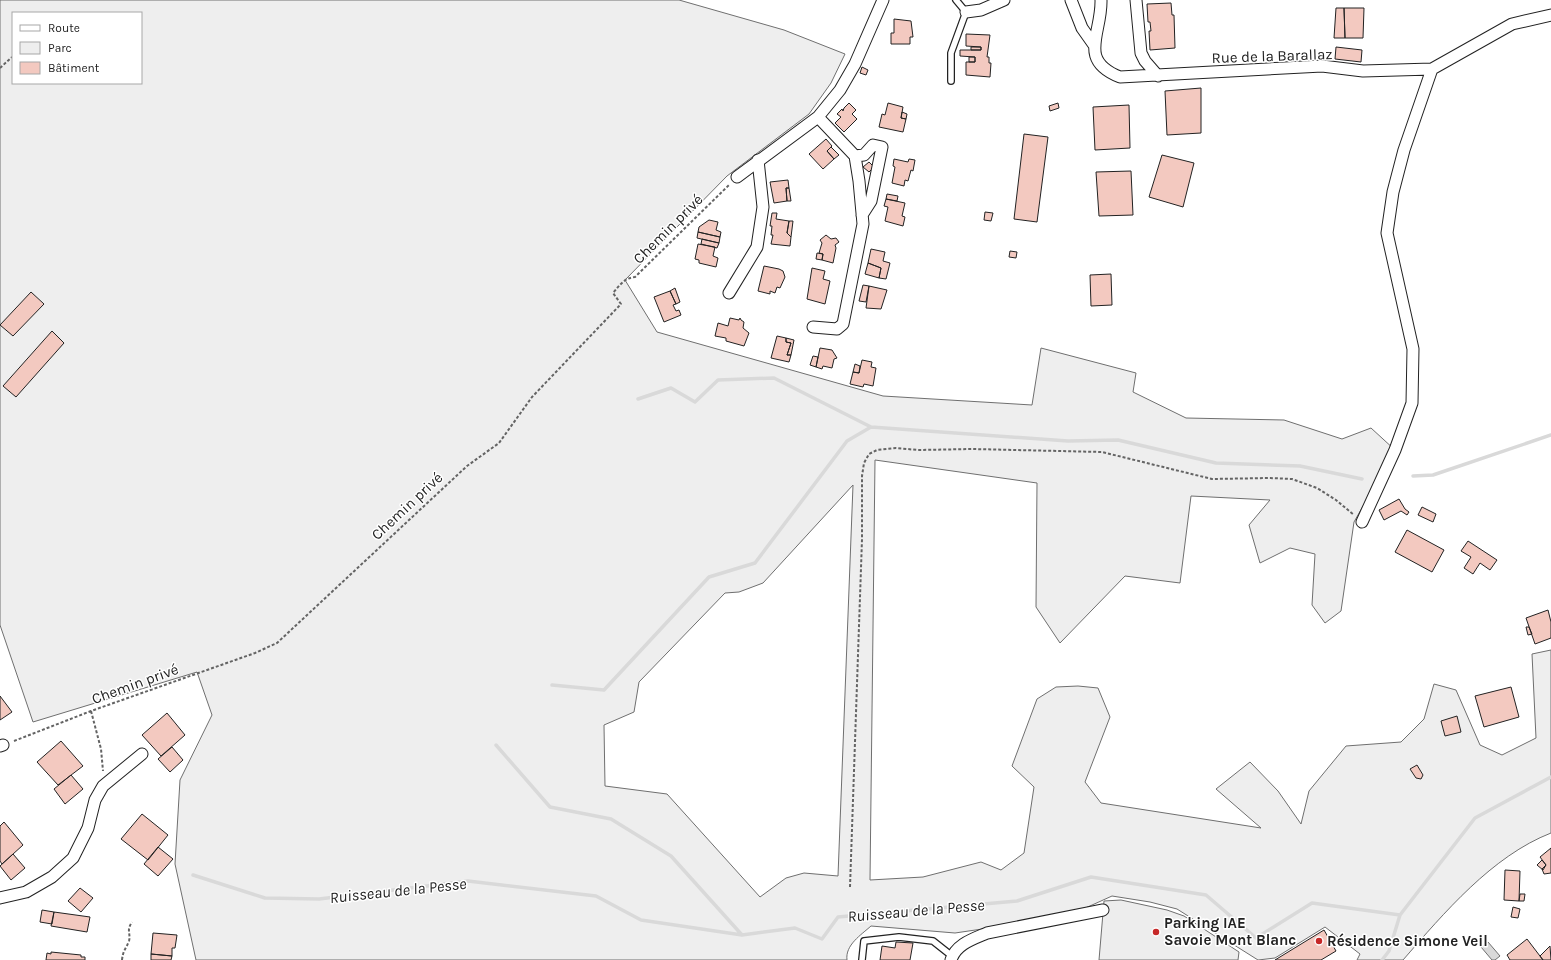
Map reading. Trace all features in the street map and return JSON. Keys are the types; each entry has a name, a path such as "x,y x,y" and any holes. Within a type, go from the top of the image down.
{"street":[{"path":"737,177 818,117 840,90 855,64 883,0"},
{"path":"966,12 981,10 1004,0"},
{"name":"Rue de la Barallaz","path":"1072,0 1082,28 1094,46 1095,58 1107,72 1120,77 1322,66 1363,71 1432,69 1512,24 1551,15"},
{"path":"1094,46 1099,23 1101,0"},
{"path":"1136,0 1141,53 1145,61 1158,76"},
{"path":"1362,522 1395,450 1412,403 1413,349 1387,233 1393,192 1404,150 1432,69"},
{"path":"813,327 837,329 843,324 863,224 855,156 818,117"},
{"path":"855,156 864,155 873,145 882,147 871,201 862,215"},
{"path":"729,294 757,247 763,206 758,160"},
{"path":"0,898 26,892 52,877 73,858 88,828 95,800 103,786 142,754"},
{"path":"952,958 958,948 970,940 987,934 1103,910"}],"lane":[{"path":"951,81 951,53 966,12 956,0"},
{"path":"862,960 864,941 899,937 934,941 952,958"}],"path":[{"path":"0,68 12,57"},
{"name":"Chemin privé","path":"1,746 91,711 255,653 277,643 467,466 499,443 532,397 621,304 613,293 621,282 629,277 635,277 737,177"},
{"path":"850,888 862,546 862,476 864,463 869,454 877,450 896,448 918,450 972,449 1102,452 1212,479 1292,479 1317,488 1336,500 1362,522"},
{"path":"91,711 101,749 103,786"},
{"path":"122,960 123,950 129,940 128,928 132,922"}],"green space":[{"path":"0,0 679,0 784,30 845,54 831,83 809,114 727,176 625,280 657,332 883,396 1032,405 1041,348 1136,373 1133,392 1186,418 1284,420 1342,439 1371,428 1395,450 1354,522 1341,611 1325,623 1312,605 1315,554 1290,548 1260,563 1249,525 1270,500 1191,496 1180,583 1125,576 1060,643 1036,607 1037,483 875,460 870,880 923,877 981,862 1001,870 1024,853 1034,787 1012,766 1037,699 1056,687 1078,686 1098,688 1110,717 1085,782 1101,803 1261,828 1216,789 1250,762 1278,791 1301,824 1309,791 1346,746 1401,742 1424,719 1434,684 1456,690 1480,745 1502,755 1536,738 1532,654 1551,650 1551,833 1529,843 1489,871 1452,905 1403,960 1357,960 1360,954 1325,927 1275,958 1258,960 1177,909 1150,902 1112,896 1081,910 1023,923 955,933 871,926 851,945 848,950 847,960 196,960 175,864 180,780 212,715 197,672 33,722 0,625","holes":["853,485 838,876 804,873 786,878 760,897 667,794 605,786 604,725 634,712 639,682 725,593 739,592 763,583"]}],"shaded area":[{"name":"Parking IAE Savoie Mont Blanc","path":"1121,900 1167,910 1184,916 1239,952 1238,960 1099,960 1104,901"},
{"path":"1488,942 1500,956 1495,960 1492,960 1481,947"}],"building":[{"path":"1171,3 1172,15 1174,15 1175,48 1150,50 1149,31 1151,31 1150,22 1148,22 1147,4"},
{"path":"1336,8 1344,8 1345,38 1334,38"},
{"path":"1344,8 1364,8 1363,38 1345,38"},
{"path":"894,19 911,21 913,37 910,37 910,44 891,44 891,33 894,33"},
{"path":"966,34 990,35 987,57 989,57 989,63 991,63 990,77 966,75 966,62 975,62 975,57 960,56 960,50 981,50 981,47 966,46"},
{"path":"971,47 981,47 981,50 971,50"},
{"path":"1336,47 1362,50 1361,62 1335,59"},
{"path":"969,57 975,57 975,62 969,62"},
{"path":"862,67 868,70 866,75 860,73"},
{"path":"1201,88 1201,133 1167,135 1165,91"},
{"path":"849,103 856,110 852,114 857,119 844,132 835,123 841,117 837,114 842,109 843,111"},
{"path":"888,103 903,107 901,118 906,119 903,132 879,127 882,114 885,115"},
{"path":"1058,103 1059,108 1050,111 1049,106"},
{"path":"1129,105 1130,148 1095,150 1093,107"},
{"path":"902,112 907,114 906,119 901,118"},
{"path":"1024,134 1048,137 1037,222 1014,219"},
{"path":"826,139 832,146 827,151 834,159 823,169 809,154"},
{"path":"831,147 839,155 834,159 827,151"},
{"path":"1162,155 1194,163 1183,207 1149,197"},
{"path":"894,159 908,162 909,159 915,160 913,171 911,170 908,181 905,180 904,186 892,183 895,167 893,166"},
{"path":"869,162 874,167 869,172 863,167"},
{"path":"1131,171 1133,215 1099,216 1096,172"},
{"path":"788,180 789,188 786,188 787,201 774,203 770,182"},
{"path":"786,188 789,188 791,201 787,201"},
{"path":"887,194 898,196 897,201 886,199"},
{"path":"886,199 905,203 902,216 905,217 903,226 885,221 888,207 884,206"},
{"path":"985,212 993,213 991,221 984,220"},
{"path":"772,213 777,213 776,219 789,221 787,233 791,237 790,246 771,244 773,235 771,235 772,226 770,226"},
{"path":"709,220 718,222 716,230 721,232 720,237 698,232 699,227"},
{"path":"789,221 793,221 791,237 787,233"},
{"path":"698,232 720,237 719,243 697,238"},
{"path":"826,235 831,239 836,238 839,242 835,245 836,248 833,263 822,260 823,254 819,253 822,243 820,240"},
{"path":"702,239 719,243 717,248 701,244"},
{"path":"698,244 715,247 713,256 718,258 716,267 699,263 699,260 695,259"},
{"path":"871,249 885,252 883,261 890,263 886,279 879,278 881,268 868,263"},
{"path":"1010,251 1017,252 1016,258 1009,257"},
{"path":"817,253 823,254 822,260 816,259"},
{"path":"868,263 881,268 879,278 865,274"},
{"path":"764,266 783,271 785,277 780,288 777,287 775,293 770,291 770,294 758,291"},
{"path":"812,268 825,271 823,279 830,281 825,304 807,299"},
{"path":"1111,274 1112,305 1091,306 1090,275"},
{"path":"863,285 869,286 866,302 859,301"},
{"path":"869,286 887,290 881,309 866,308"},
{"path":"675,288 680,302 676,304 670,291"},
{"path":"670,291 676,304 673,305 676,311 679,310 681,315 664,322 654,297"},
{"path":"31,292 44,304 13,336 0,325"},
{"path":"730,318 739,320 740,318 744,322 743,328 749,333 744,346 726,341 726,338 715,336 718,323 728,326"},
{"path":"52,331 64,343 16,397 3,386"},
{"path":"777,336 786,338 786,342 791,343 787,355 791,355 789,362 771,358"},
{"path":"786,338 794,340 791,355 787,355 791,343 786,342"},
{"path":"820,348 832,350 837,358 834,359 832,368 823,366 822,369 816,367"},
{"path":"813,356 818,357 816,367 810,365"},
{"path":"862,360 872,362 871,367 876,368 873,386 864,384 863,387 850,384 853,372 859,373"},
{"path":"855,364 860,366 859,373 853,372"},
{"path":"1399,499 1405,509 1409,512 1407,515 1401,511 1384,520 1379,510"},
{"path":"1422,507 1436,514 1433,522 1418,515"},
{"path":"1407,530 1444,550 1432,572 1395,552"},
{"path":"1468,541 1497,560 1490,570 1480,563 1473,574 1464,568 1471,557 1461,551"},
{"path":"1548,610 1551,622 1551,638 1535,644 1526,618"},
{"path":"1526,627 1529,627 1532,634 1528,635"},
{"path":"1511,687 1519,717 1484,727 1475,696"},
{"path":"0,696 12,712 0,720"},
{"path":"167,713 185,735 161,756 142,735"},
{"path":"1457,716 1461,732 1445,736 1441,721"},
{"path":"61,741 83,766 58,785 37,762"},
{"path":"172,747 183,760 170,772 158,759"},
{"path":"1417,765 1423,775 1421,779 1416,778 1410,769"},
{"path":"71,775 83,789 65,804 54,789"},
{"path":"142,814 168,835 148,860 121,839"},
{"path":"4,822 23,845 2,864 0,861 0,826"},
{"path":"158,847 173,859 158,876 144,864"},
{"path":"1551,848 1551,873 1544,874 1542,869 1546,865 1540,857"},
{"path":"13,854 25,868 11,880 0,866"},
{"path":"1542,860 1546,865 1543,870 1537,865"},
{"path":"1505,870 1520,871 1519,901 1504,900"},
{"path":"80,888 93,898 81,912 68,901"},
{"path":"1520,894 1525,894 1524,901 1519,901"},
{"path":"1513,907 1520,909 1518,918 1511,917"},
{"path":"42,910 54,912 52,924 40,922"},
{"path":"54,912 90,917 87,932 51,926"},
{"name":"Résidence Simone Veil","path":"1324,930 1336,951 1321,960 1275,960"},
{"path":"153,933 177,935 175,948 172,948 172,956 151,954"},
{"path":"1527,939 1543,960 1510,960 1507,955"},
{"path":"896,942 913,943 910,960 880,960 882,946 895,948"},
{"path":"1550,946 1551,960 1543,960 1540,956"},
{"path":"51,952 81,955 81,957 85,957 85,960 46,960 47,953 51,954"},
{"path":"151,954 172,956 171,960 151,960"}],"waterway":[{"path":"638,399 671,388 695,402 718,380 774,378 871,427"},
{"path":"552,685 604,690 709,577 755,563 847,441 871,427 1068,441 1118,440 1216,463 1300,466 1362,479"},
{"path":"1413,476 1433,475 1551,435"},
{"path":"496,745 550,807 611,819 671,856 742,935"},
{"name":"Ruisseau de la Pesse","path":"193,875 265,898 319,899 468,881 596,896 641,920 742,935 795,928 822,939 838,917 1017,901 1091,877 1206,895 1256,938 1312,903 1400,915 1475,818 1551,777"},
{"path":"1382,960 1389,951 1400,915"}],"place":[{"name":"Parking IAE Savoie Mont Blanc","path":"1156,932"},
{"name":"Résidence Simone Veil","path":"1319,941"}]}
